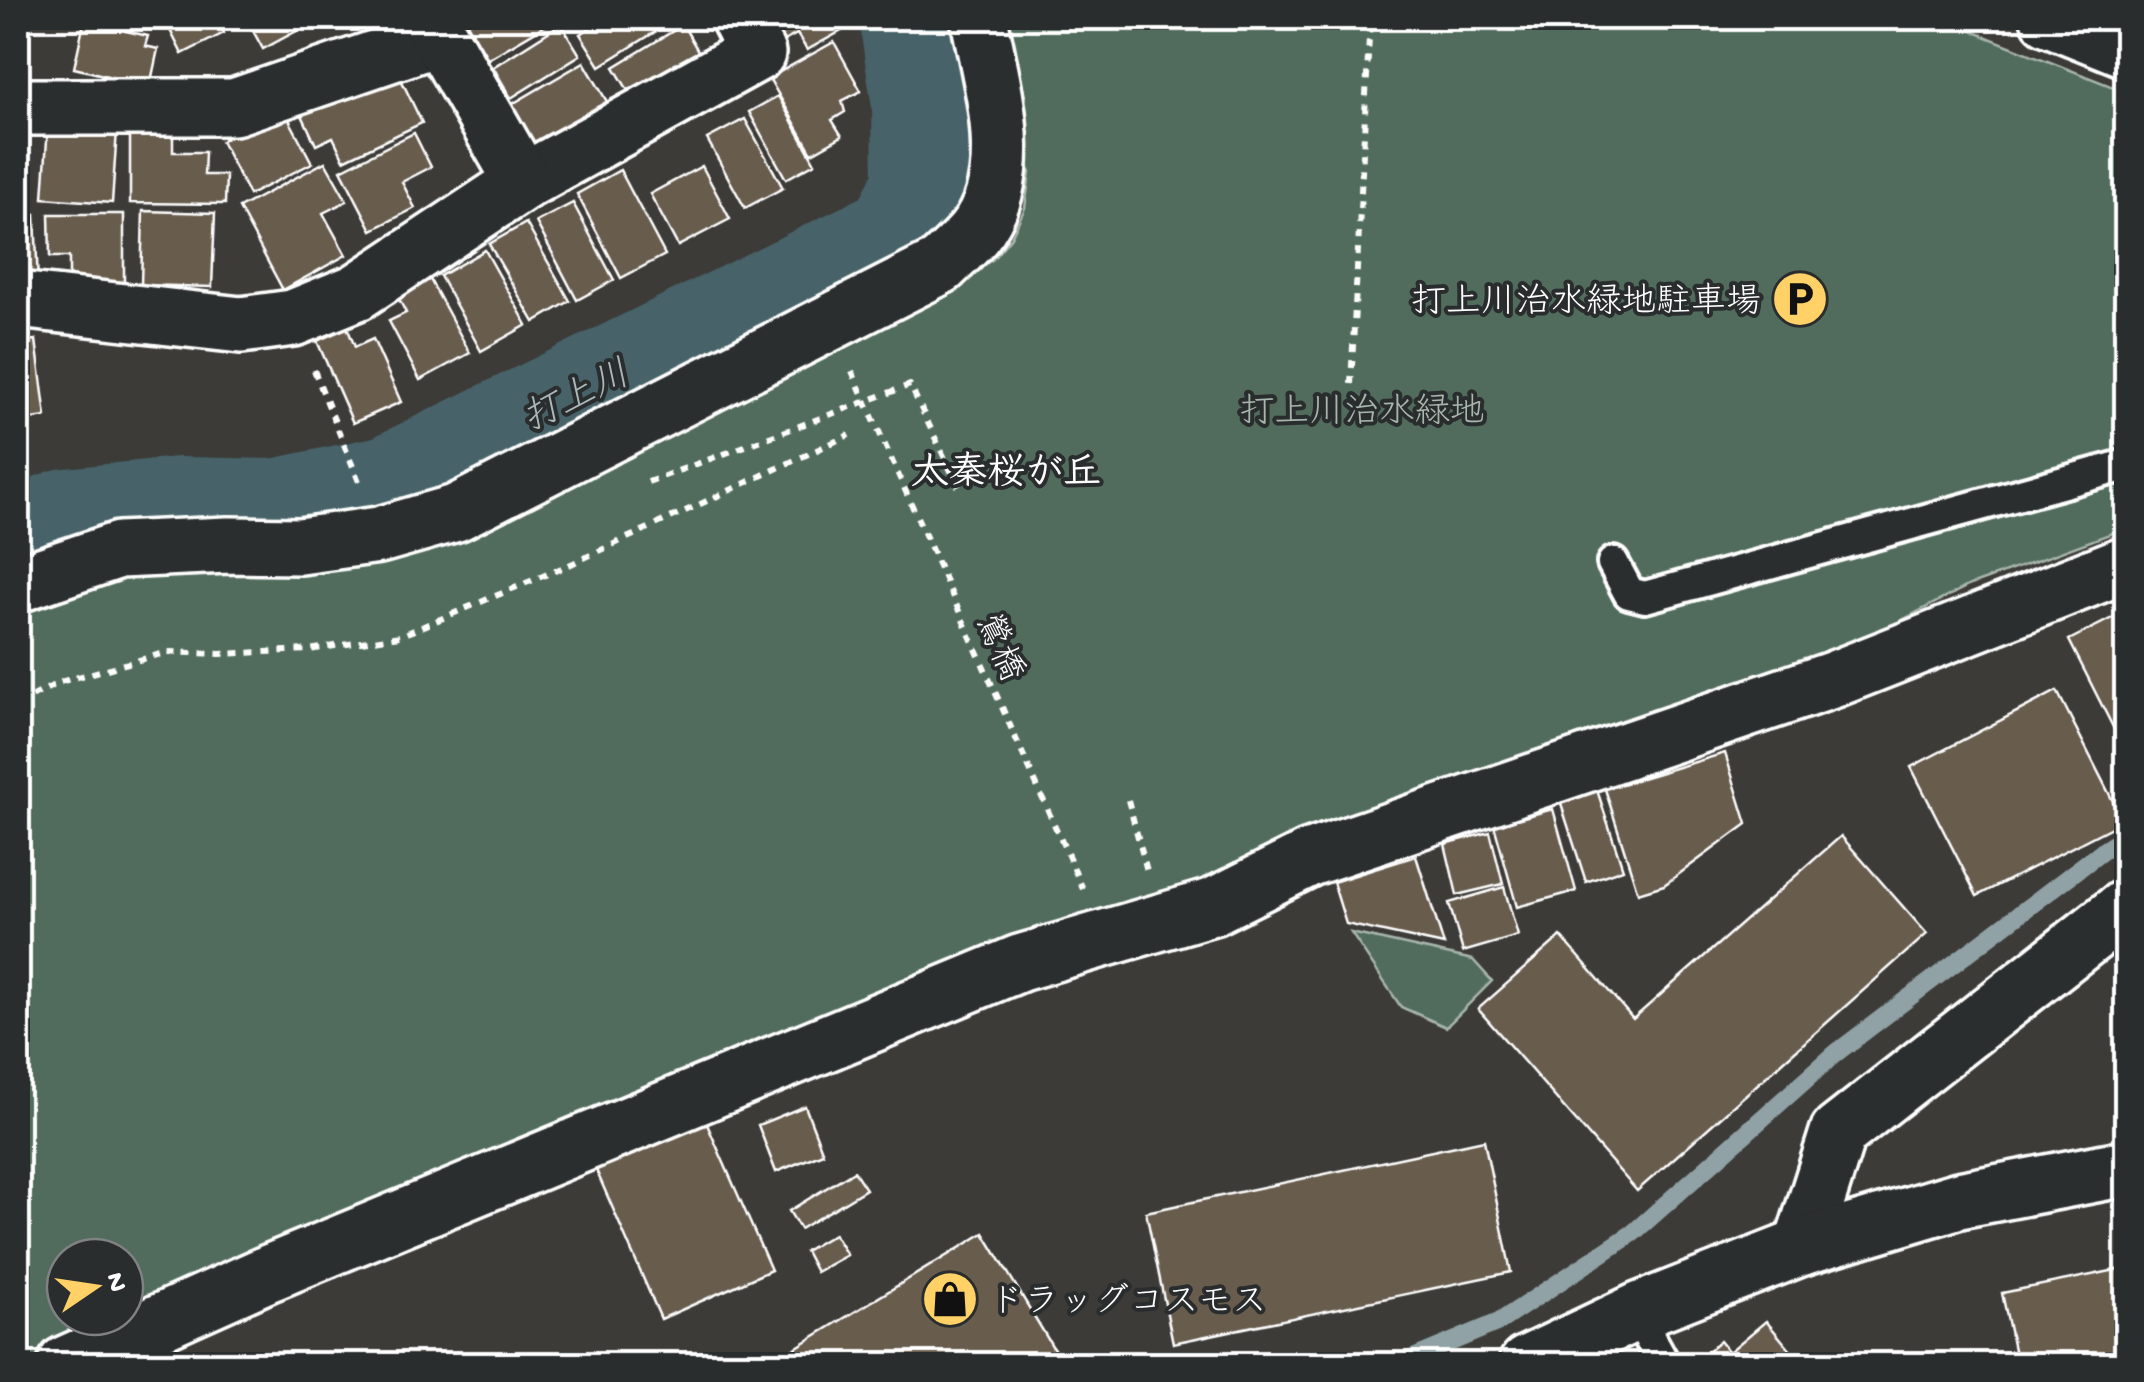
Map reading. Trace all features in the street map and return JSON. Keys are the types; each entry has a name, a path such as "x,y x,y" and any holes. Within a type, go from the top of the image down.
{"street":[{"path":"18,300 240,325 293,318 357,292 523,182 757,54 738,18"},
{"path":"18,584 118,550 300,546 378,535 456,512 942,266 976,231 997,189 1001,143 979,18"},
{"path":"2049,18 2126,48"},
{"path":"18,107 234,107 434,27 523,182"},
{"path":"66,1364 268,1274 1020,962 1212,907 1310,858 1832,680 2126,564"},
{"path":"1802,1247 1838,1132 2126,907"},
{"path":"1527,1364 1636,1313 1802,1247 1959,1200 2126,1168"}],"lane":[{"path":"1613,563 1628,593 1644,597 2126,465"},
{"path":"1636,1313 1664,1364"}],"path":[{"path":"1352,384 1370,18"},
{"path":"293,318 348,451"},
{"path":"910,386 961,492"},
{"name":"鶯橋","path":"865,401 1087,898"},
{"path":"18,704 60,682 168,652 309,650 400,636 569,565 849,435"},
{"path":"1128,800 1149,878"}],"green space":[{"name":"打上川治水緑地","path":"1003,18 1939,18 2126,92 2126,528 1968,586 1869,637 928,979 145,1313 145,1237 45,1237 45,1337 92,1337 32,1364 18,1364 18,606 99,578 373,559 484,530 605,460 821,352 992,260 1011,237 1025,208 1030,173"},
{"path":"1351,933 1473,960 1492,981 1446,1027 1401,1007"}],"building":[{"path":"18,18 29,18 18,67"},
{"path":"85,18 129,18 126,31 148,36 145,46 158,49 150,86 74,68"},
{"path":"164,18 216,18 224,33 182,54"},
{"path":"246,18 321,18 263,49"},
{"path":"476,18 558,18 488,59 467,23"},
{"path":"607,18 676,19 600,66 580,34"},
{"path":"769,18 839,18 845,29 807,50 797,34 782,42"},
{"path":"561,24 580,55 511,98 493,67"},
{"path":"683,25 701,56 632,97 614,67"},
{"path":"834,42 861,91 842,101 845,112 832,120 842,136 812,153 769,78"},
{"path":"584,62 609,105 533,148 509,106"},
{"path":"356,74 364,92 399,75 422,123 344,160 333,137 316,145 296,102"},
{"path":"778,96 815,163 786,179 749,112"},
{"path":"283,108 312,163 249,195 221,141"},
{"path":"745,119 783,188 745,208 707,139"},
{"path":"48,125 117,130 112,203 43,198"},
{"path":"130,133 173,134 173,152 205,152 204,175 226,175 225,204 130,203"},
{"path":"414,133 431,167 402,182 415,208 372,230 341,170"},
{"path":"18,155 28,156 26,200 18,200"},
{"path":"325,162 347,201 323,213 346,255 283,290 239,208"},
{"path":"702,166 730,219 678,246 650,194"},
{"path":"620,170 665,255 621,278 577,194"},
{"path":"573,203 614,280 577,300 536,222"},
{"path":"143,211 215,213 212,287 141,285"},
{"path":"35,214 38,283 18,284 18,215"},
{"path":"49,214 124,214 124,289 69,289 69,257 50,257"},
{"path":"526,223 570,301 534,322 489,244"},
{"path":"485,250 527,325 481,351 440,276"},
{"path":"427,274 470,353 420,380 389,321 406,313 395,291"},
{"path":"347,327 355,347 373,339 401,402 353,423 317,341"},
{"path":"36,340 46,417 18,421 18,342"},
{"path":"2126,611 2126,753 2069,640"},
{"path":"2057,691 2123,821 1977,896 1911,767"},
{"path":"1725,753 1747,824 1664,885 1638,893 1605,789"},
{"path":"1597,790 1623,869 1586,882 1560,801"},
{"path":"1553,809 1576,891 1517,907 1494,825"},
{"path":"1490,832 1503,884 1457,895 1445,844"},
{"path":"1841,836 1927,934 1637,1191 1478,1009 1561,936 1633,1019"},
{"path":"1416,856 1444,945 1346,924 1333,882"},
{"path":"1504,887 1518,936 1463,952 1449,903"},
{"path":"805,1106 823,1153 776,1172 758,1125"},
{"path":"703,1115 771,1270 661,1319 593,1163"},
{"path":"1484,1140 1511,1272 1173,1343 1146,1212"},
{"path":"854,1171 866,1189 800,1229 789,1211"},
{"name":"ドラッグコスモス","path":"984,1233 1063,1364 769,1364"},
{"path":"834,1234 847,1255 816,1272 805,1251"},
{"path":"2126,1268 2126,1364 2017,1364 2002,1293"},
{"path":"1766,1321 1792,1352 1777,1364 1694,1363 1720,1341 1729,1352"}],"waterway":[{"name":"打上川","path":"18,536 67,518 179,507 276,509 389,485 898,235 923,184 922,104 909,18"},
{"path":"1399,1364 1499,1322 1633,1233 1836,1053 2126,836"}],"place":[{"name":"打上川治水緑地駐車場","path":"1800,299"},
{"name":"ドラッグコスモス","path":"950,1299"}],"district":[{"name":"太秦桜が丘","path":"1006,470"}]}
